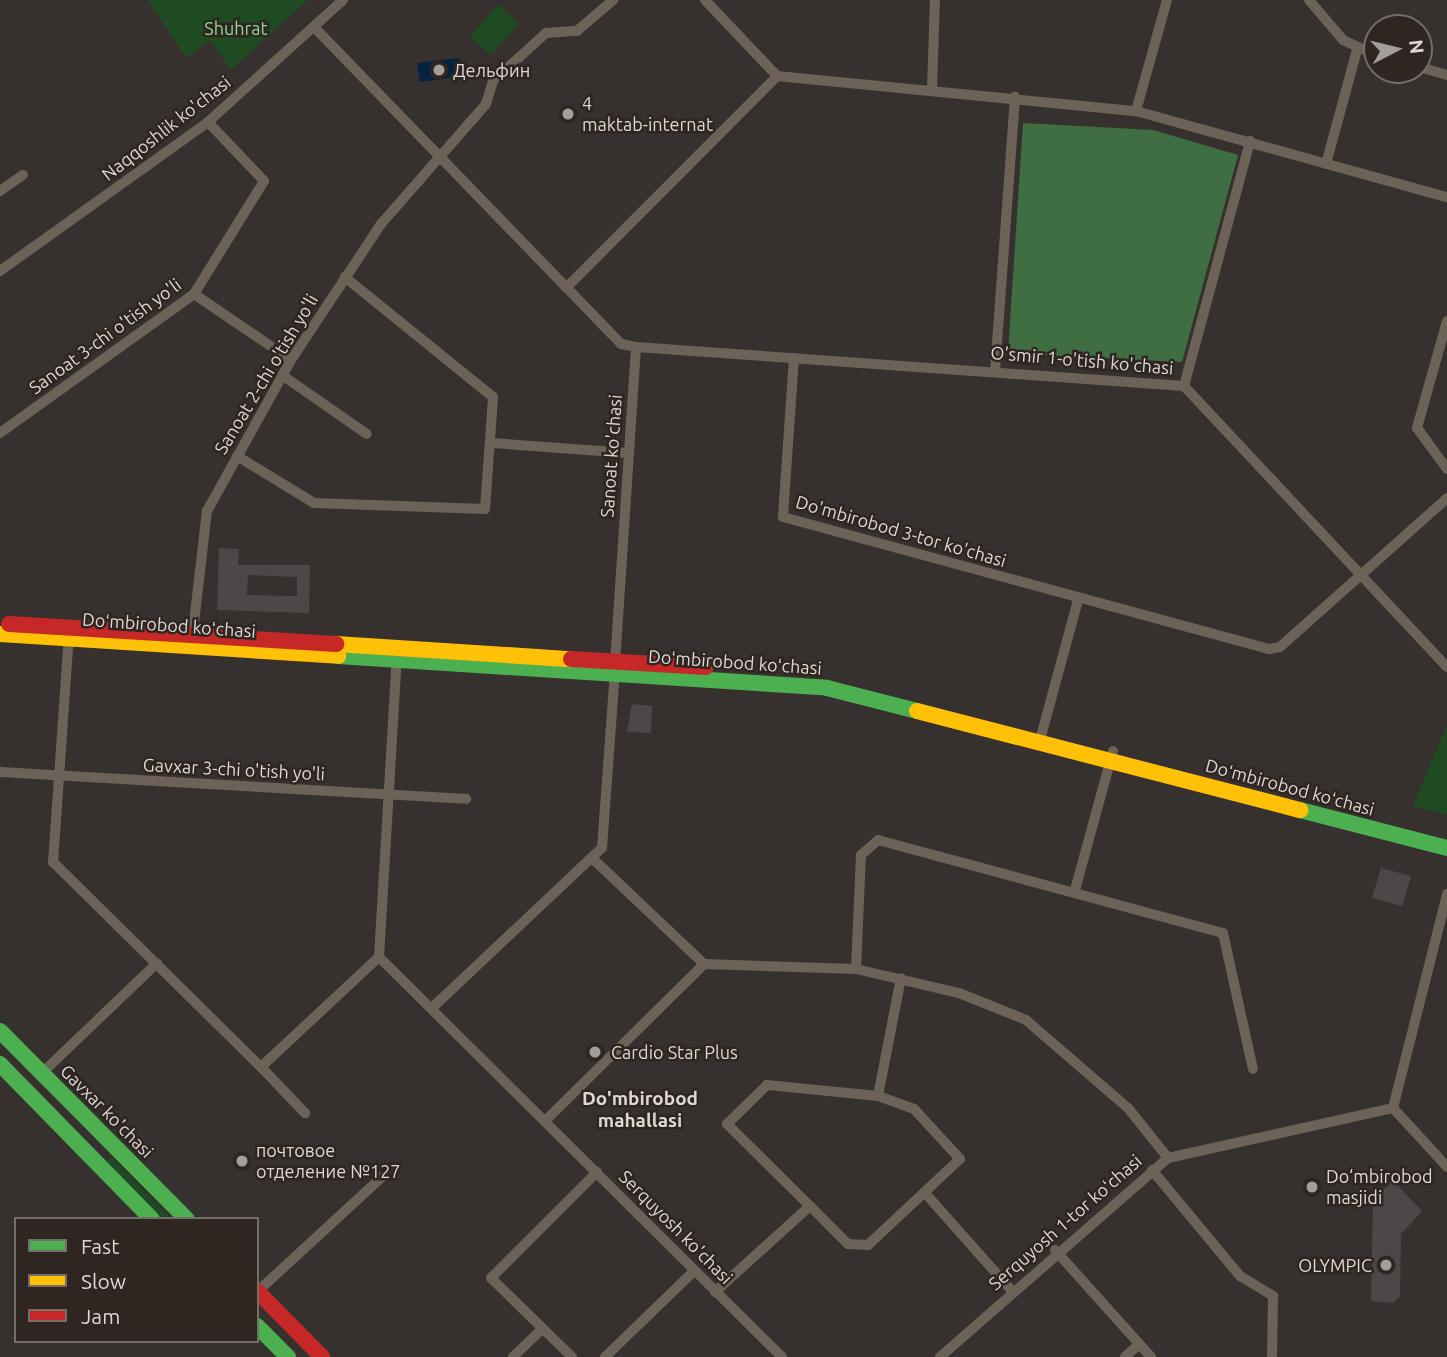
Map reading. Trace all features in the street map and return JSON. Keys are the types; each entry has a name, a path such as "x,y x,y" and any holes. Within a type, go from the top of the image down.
{"main road":[{"name":"Doʻmbirobod koʻchasi","path":"0,623 69,633"},
{"name":"Doʻmbirobod koʻchasi","path":"0,634 69,633 615,666 827,688 1042,735 1447,848"},
{"name":"Doʻmbirobod koʻchasi","path":"1111,755 1447,837"},
{"name":"Gavxar ko'chasi","path":"0,1031 185,1217"},
{"path":"0,1064 150,1217"},
{"path":"95,1160 112,1142"},
{"path":"259,1292 322,1357"},
{"path":"259,1328 288,1357"}],"street":[{"name":"Naqqoshlik ko'chasi","path":"0,271 208,122 343,0"},
{"name":"Sanoat 2-chi o'tish yo'li","path":"192,640 205,518 291,360 345,278 441,156 486,104 492,81 546,33 577,31 613,0"},
{"path":"705,0 777,76 1015,97 1136,111 1447,197"},
{"path":"932,89 935,0"},
{"path":"1136,111 1167,0"},
{"path":"1309,0 1357,50 1363,52"},
{"path":"315,28 621,344 636,347"},
{"path":"1326,164 1357,50"},
{"path":"566,288 777,76"},
{"path":"995,370 1015,97"},
{"name":"Sanoat 3-chi o'tish yo'li","path":"0,433 194,294 264,181 208,122"},
{"path":"1184,386 1250,141"},
{"path":"0,191 23,175"},
{"path":"237,456 314,503 485,509 492,443 493,397 345,278"},
{"path":"194,294 291,360"},
{"path":"1446,327 1416,428 1447,469"},
{"name":"O'smir 1-o'tish ko'chasi","path":"636,347 995,370 1184,386 1447,667"},
{"name":"Sanoat ko'chasi","path":"592,858 601,848 636,347"},
{"name":"Do'mbirobod 3-tor ko'chasi","path":"794,358 783,517 1078,600 1269,649 1280,648 1447,498"},
{"path":"282,375 367,433"},
{"path":"492,443 628,453"},
{"path":"1042,735 1078,600"},
{"path":"69,633 53,862 157,963 304,1113"},
{"path":"261,1067 379,957 391,796 397,653"},
{"path":"1075,890 1111,755"},
{"name":"Gavxar 3-chi o'tish yo'li","path":"0,772 466,799"},
{"path":"856,969 861,855 873,841 1075,890 1223,933 1253,1069"},
{"path":"433,1007 592,858 704,964 856,969 901,978 1026,1020 1128,1108 1168,1158"},
{"path":"1447,894 1393,1108 1447,1167"},
{"name":"Serquyosh ko'chasi","path":"379,957 547,1119 694,1271 782,1357"},
{"path":"41,1073 157,963"},
{"path":"547,1119 704,964"},
{"path":"878,1096 901,978"},
{"path":"767,1085 878,1096 914,1109 960,1159 925,1193 863,1247 848,1244 727,1124 767,1085"},
{"name":"Serquyosh 1-tor koʻchasi","path":"940,1357 1055,1250 1168,1158 1393,1108"},
{"path":"1152,1170 1240,1276 1273,1296 1272,1357"},
{"path":"572,1357 491,1278 597,1172"},
{"path":"259,1290 382,1177"},
{"path":"925,1193 1011,1290"},
{"path":"715,1292 810,1206"},
{"path":"1055,1250 1151,1357"},
{"path":"605,1357 694,1271"},
{"path":"513,1357 542,1329"},
{"path":"1125,1357 1139,1344"}],"green space":[{"name":"Shuhrat","path":"148,0 308,0 231,70 210,40 186,58"},
{"path":"498,4 519,23 491,55 470,37"},
{"path":"1023,123 1153,130 1238,155 1182,362 1008,353"},
{"path":"1447,725 1447,815 1413,806"},
{"path":"111,1157 170,1217 160,1217 106,1162"}],"water":[{"name":"Дельфин","path":"459,58 462,76 420,82 417,63"}],"building":[{"path":"219,548 239,549 238,565 310,565 309,613 217,610","holes":["248,575 297,577 297,596 247,595"]},
{"path":"632,704 652,706 651,733 627,732"},
{"path":"1381,868 1411,876 1402,906 1372,898"},
{"name":"OLYMPIC","path":"1392,1180 1422,1211 1401,1234 1400,1296 1393,1303 1371,1301 1373,1202"}],"traffic: fast":[{"path":"338,656 827,688 917,711"},
{"path":"1300,810 1447,848"},
{"path":"0,1031 185,1217"},
{"path":"0,1064 150,1217"},
{"path":"259,1328 288,1357"}],"traffic: slow":[{"path":"0,634 338,656"},
{"path":"336,644 571,659"},
{"path":"917,711 1300,810"}],"traffic: jam":[{"path":"9,624 336,644"},
{"path":"571,659 706,667"},
{"path":"259,1293 322,1357"}],"place":[{"name":"Дельфин","path":"439,70"},
{"name":"4 maktab-internat","path":"568,114"},
{"name":"Cardio Star Plus","path":"595,1052"},
{"name":"почтовое отделение №127","path":"242,1161"},
{"name":"Do‘mbirobod masjidi","path":"1312,1187"},
{"name":"OLYMPIC","path":"1386,1265"}],"district":[{"name":"Do'mbirobod mahallasi","path":"640,1110"}]}
